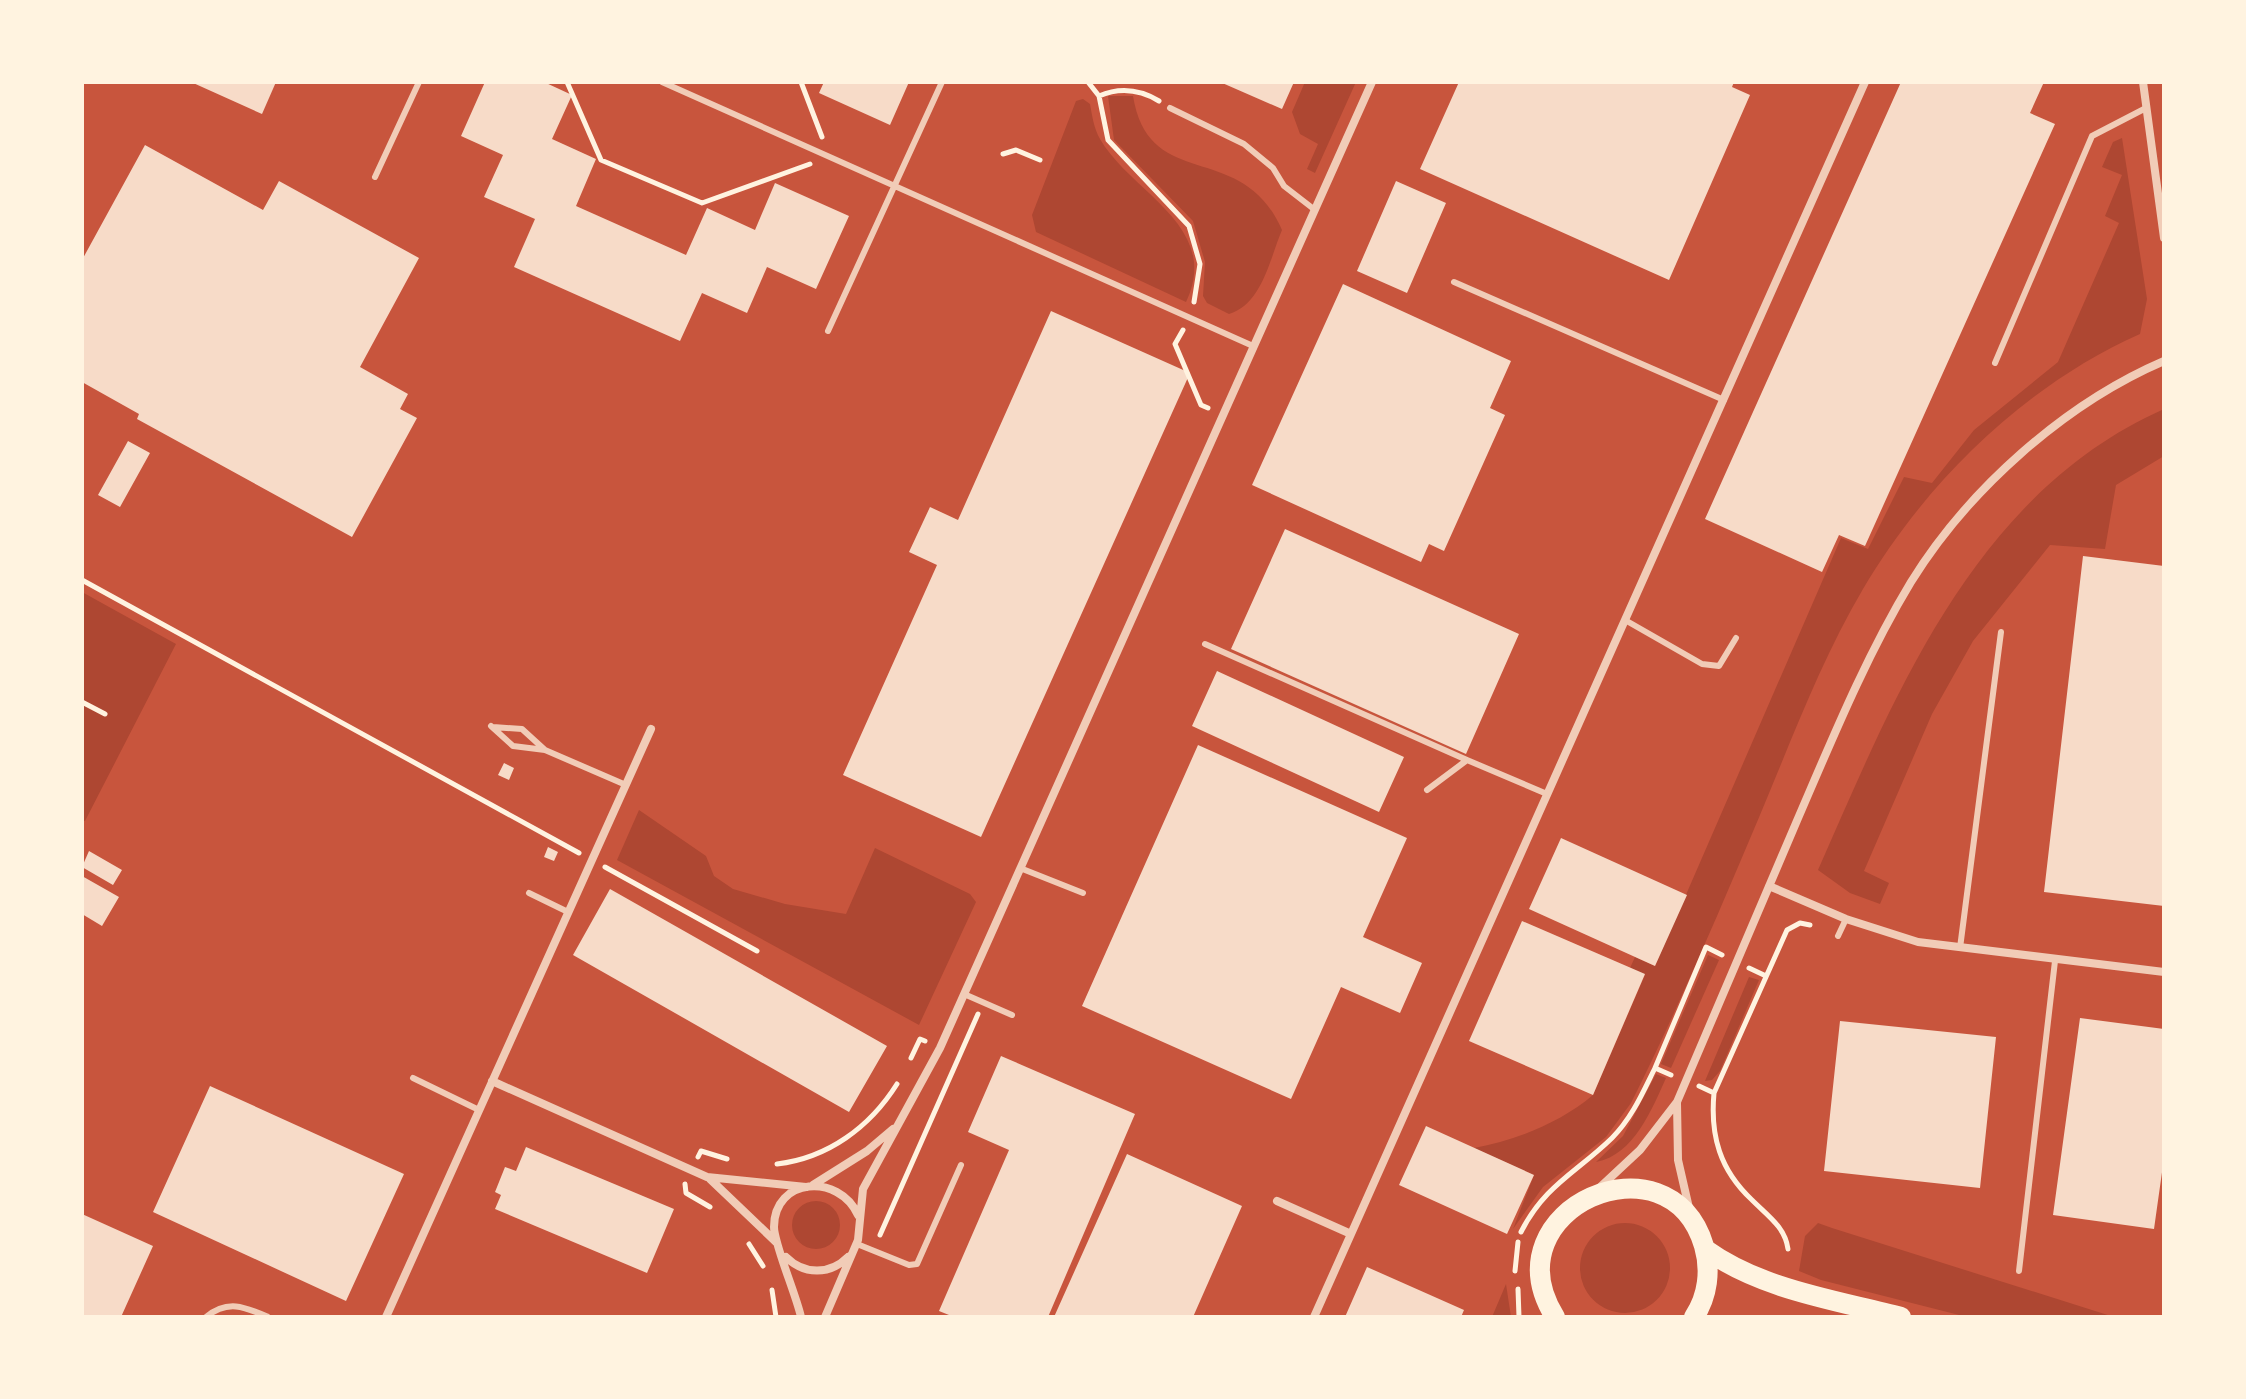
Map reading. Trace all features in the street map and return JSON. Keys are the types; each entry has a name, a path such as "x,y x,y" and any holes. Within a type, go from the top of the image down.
{"main road":[{"path":"1551,1314 1541,1278 1547,1241 1562,1217 1590,1196 1618,1188 1648,1191 1677,1206 1693,1224 1705,1249 1706,1290 1694,1317"},
{"path":"1705,1249 1723,1262 1769,1282 1901,1317"}],"street":[{"path":"825,1317 857,1244 863,1189 925,1079 1372,82"},
{"path":"1314,1317 1865,82"},
{"path":"2143,82 2164,238"},
{"path":"1590,1196 1640,1150 1677,1102 1769,886 1886,626 1942,541 2002,473 2058,423 2164,361"},
{"path":"386,1317 651,729"},
{"path":"1769,886 1884,934 2055,961 2164,972"},
{"path":"492,1081 707,1177 809,1186 841,1192 858,1216"},
{"path":"1677,1102 1678,1160 1693,1224"},
{"path":"776,1242 774,1228 778,1211 786,1198 867,1151 900,1123"},
{"path":"707,1177 776,1242 783,1255 801,1317"},
{"path":"1277,1201 1351,1234"},
{"path":"783,1255 799,1268 819,1271 840,1264 851,1254"}],"lane":[{"path":"375,177 419,82"},
{"path":"662,82 1253,346"},
{"path":"828,331 942,82"},
{"path":"1170,108 1244,144 1273,168 1284,186 1315,210"},
{"path":"1995,363 2092,136 2146,108"},
{"path":"1454,282 1724,400"},
{"path":"1625,620 1702,664 1719,666 1736,638"},
{"path":"1960,948 2001,632"},
{"path":"1205,644 1547,794"},
{"path":"545,750 522,729 491,726 513,746 545,750 626,785"},
{"path":"1427,790 1467,760"},
{"path":"1020,868 1083,893"},
{"path":"529,893 568,912"},
{"path":"1838,936 1846,919"},
{"path":"2019,1271 2055,961"},
{"path":"964,994 1012,1015"},
{"path":"413,1078 479,1110"},
{"path":"857,1244 909,1265 917,1264 961,1165"},
{"path":"206,1317 216,1309 237,1304 268,1317"}],"path":[{"path":"567,82 601,160 702,203 809,166 823,134 801,82"},
{"path":"1088,82 1099,96 1108,140 1189,226 1200,264 1188,318 1175,344 1190,371 1201,405 1222,414"},
{"path":"1099,96 1115,89 1130,90 1148,94 1170,108"},
{"path":"1003,154 1016,150 1040,160"},
{"path":"82,580 757,951"},
{"path":"82,702 105,714"},
{"path":"1788,1249 1786,1235 1737,1185 1718,1153 1714,1093 1792,926 1808,924 1838,936"},
{"path":"1655,1068 1706,947 1766,976"},
{"path":"873,1251 984,1003"},
{"path":"1686,1081 1714,1093"}],"shaded area":[{"path":"1305,82 1356,82 1315,173 1307,169 1318,144 1300,134 1292,112"},
{"path":"1108,96 1133,96 1142,126 1157,145 1177,157 1244,184 1265,202 1282,230 1257,291 1240,309 1229,314 1207,303 1203,296 1205,262 1193,221 1114,140"},
{"path":"1083,99 1090,104 1098,135 1114,158 1183,231 1192,252 1194,275 1186,302 1036,232 1032,215 1076,101"},
{"path":"2122,138 2147,299 2140,334 2057,380 2018,409 1948,475 1888,549 1848,616 1820,672 1698,960 1631,1103 1606,1137 1543,1187 1513,1229 1534,1175 1474,1148 1537,1129 1593,1095 1645,975 1630,968 1635,957 1655,966 1841,538 1868,549 1904,477 1932,483 1974,430 2058,362 2119,223 2105,216 2122,175 2102,167 2113,142"},
{"path":"2164,409 2164,456 2116,485 2105,549 2050,545 1973,641 1932,714 1864,871 1889,883 1880,904 1850,893 1818,870 1878,735 1949,605 1992,545 2041,492 2098,446"},
{"path":"82,592 176,644 85,821 82,820"},
{"path":"639,810 706,856 714,876 733,889 785,904 846,914 875,848 970,894 976,902 919,1025 617,860"},
{"path":"1708,955 1719,960 1671,1068 1661,1064"},
{"path":"1749,977 1759,980 1720,1071 1712,1080 1705,1081"},
{"path":"1656,1074 1666,1078 1640,1129 1621,1150 1596,1162 1623,1136"},
{"path":"816,1201 833,1208 840,1225 833,1242 816,1249 799,1242 792,1225 799,1208"},
{"path":"1616,1223 1634,1223 1650,1230 1663,1243 1670,1259 1670,1277 1663,1293 1650,1306 1634,1313 1616,1313 1600,1306 1587,1293 1580,1277 1580,1259 1587,1243 1600,1230"},
{"path":"1818,1223 2114,1317 1967,1317 1821,1280 1799,1271 1805,1236"},
{"path":"1506,1284 1511,1317 1492,1317"}],"building":[{"path":"191,82 276,82 262,114"},
{"path":"485,82 544,82 572,95 552,139 596,159 576,206 686,255 707,208 755,230 775,183 849,216 816,289 767,267 747,313 702,293 680,341 514,267 535,219 484,197 503,155 461,136"},
{"path":"824,82 909,82 890,125 819,93"},
{"path":"1220,82 1294,82 1282,109"},
{"path":"1459,82 1734,82 1732,87 1750,95 1669,280 1420,169"},
{"path":"1901,82 2044,82 2030,113 2055,124 1865,546 1839,535 1822,572 1705,519"},
{"path":"145,145 263,210 279,181 419,258 360,367 408,394 400,409 417,418 352,537 137,419 139,414 82,382 82,260"},
{"path":"1396,181 1446,203 1407,293 1357,271"},
{"path":"1343,284 1511,361 1490,408 1505,415 1444,551 1429,544 1421,562 1252,485"},
{"path":"1051,311 1190,373 981,837 843,775 937,565 909,552 930,507 958,520"},
{"path":"128,441 150,453 120,507 98,495"},
{"path":"1285,529 1519,634 1466,754 1231,649"},
{"path":"2083,556 2164,566 2164,906 2044,892"},
{"path":"1217,671 1404,757 1379,812 1192,726"},
{"path":"1198,745 1407,838 1363,937 1422,963 1400,1013 1341,987 1291,1099 1082,1006"},
{"path":"504,763 514,768 509,780 498,775"},
{"path":"1561,838 1687,895 1655,966 1529,909"},
{"path":"548,847 558,852 554,861 544,857"},
{"path":"89,851 122,870 113,885 82,867"},
{"path":"82,876 119,897 102,926 82,914"},
{"path":"610,889 887,1046 849,1112 573,955"},
{"path":"1522,921 1645,974 1593,1095 1469,1041"},
{"path":"2080,1018 2164,1029 2164,1158 2154,1229 2053,1215"},
{"path":"1840,1021 1996,1037 1980,1188 1824,1171"},
{"path":"1001,1056 1135,1114 1048,1317 954,1317 939,1311 1009,1150 968,1132"},
{"path":"210,1086 404,1174 346,1301 153,1212"},
{"path":"1426,1126 1534,1175 1507,1234 1399,1185"},
{"path":"526,1147 674,1209 647,1273 495,1209 501,1195 495,1192 505,1167 516,1171"},
{"path":"1127,1154 1242,1206 1193,1317 1054,1317"},
{"path":"82,1214 153,1246 121,1317 82,1317"},
{"path":"1367,1267 1464,1310 1461,1317 1345,1317"}]}
